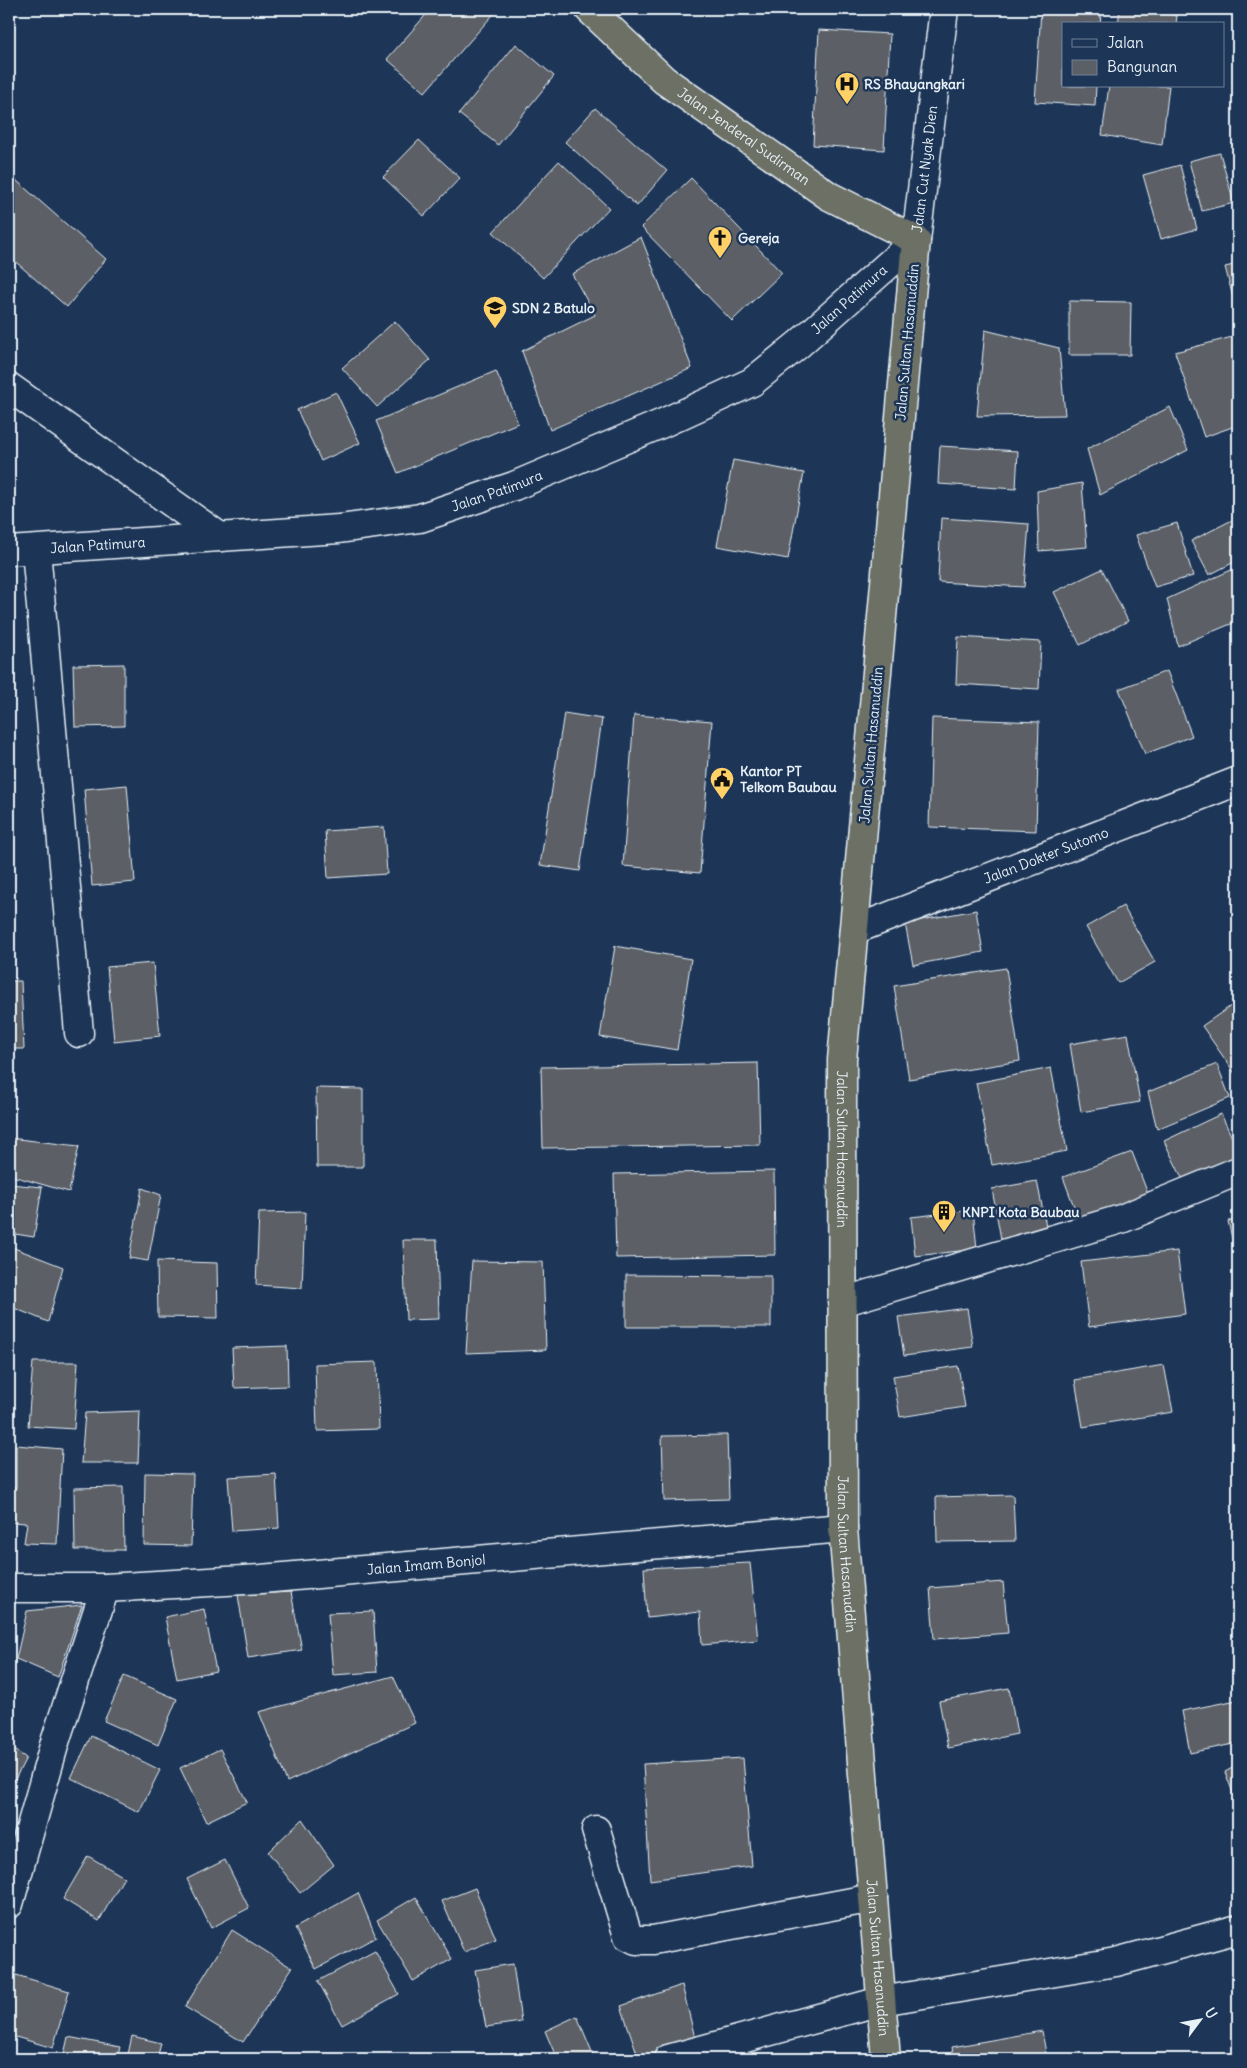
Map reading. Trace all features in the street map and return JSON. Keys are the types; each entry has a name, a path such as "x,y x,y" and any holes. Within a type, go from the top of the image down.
{"highway":[{"name":"Jalan Jenderal Sudirman","path":"589,9 672,86 829,196 916,240"},
{"name":"Jalan Sultan Hasanuddin","path":"886,2059 843,1528 842,1060 916,240"}],"street":[{"name":"Jalan Cut Nyak Dien","path":"916,240 944,9"},
{"name":"Jalan Patimura","path":"9,551 339,529 420,518 514,486 655,427 752,382 799,344 916,240"},
{"path":"9,388 220,537"},
{"path":"36,550 79,1033"},
{"name":"Jalan Dokter Sutomo","path":"854,930 1238,781"},
{"path":"842,1302 1121,1219 1238,1171"},
{"name":"Jalan Imam Bonjol","path":"9,1588 105,1588 261,1579 843,1528"},
{"path":"9,1904 55,1742 105,1588"},
{"path":"596,1830 628,1936 636,1940 653,1940 873,1898"},
{"path":"668,2059 881,2001 1116,1962 1238,1929"}],"building":[{"path":"431,9 498,9 425,92 387,59"},
{"path":"1120,9 1154,9 1177,16 1176,22 1118,22"},
{"path":"1041,10 1101,15 1100,22 1062,22 1062,88 1096,88 1095,106 1035,102"},
{"path":"819,30 890,34 884,150 813,145"},
{"path":"516,44 554,76 498,145 459,114"},
{"path":"1109,88 1169,88 1162,145 1102,135"},
{"path":"595,108 667,171 637,206 565,142"},
{"path":"419,140 460,178 424,216 383,177"},
{"path":"1220,153 1234,203 1202,211 1189,161"},
{"path":"559,161 609,208 543,278 493,232"},
{"path":"1180,165 1197,229 1161,239 1143,175"},
{"path":"9,174 106,259 67,307 9,256"},
{"path":"691,178 782,273 732,321 641,227"},
{"path":"641,237 692,368 550,430 522,351 595,315 572,274"},
{"path":"1238,264 1238,316 1225,267"},
{"path":"1069,301 1131,302 1130,355 1069,355"},
{"path":"395,321 430,360 377,407 342,368"},
{"path":"985,330 1059,348 1065,415 977,416"},
{"path":"1236,336 1238,341 1238,425 1204,437 1175,352"},
{"path":"496,371 518,423 398,473 376,421"},
{"path":"336,392 360,443 321,461 297,410"},
{"path":"1170,407 1188,450 1100,495 1087,449"},
{"path":"940,446 1018,451 1016,489 938,484"},
{"path":"733,460 804,473 788,559 717,546"},
{"path":"1082,483 1087,547 1039,551 1037,491"},
{"path":"1238,517 1238,560 1209,575 1191,541"},
{"path":"941,518 1029,524 1024,587 938,582"},
{"path":"1177,523 1193,576 1155,587 1136,535"},
{"path":"1238,567 1238,621 1178,646 1167,599"},
{"path":"1102,569 1128,621 1080,645 1054,592"},
{"path":"958,637 1041,642 1039,689 956,684"},
{"path":"124,664 124,726 75,727 73,665"},
{"path":"1167,671 1192,736 1145,754 1119,689"},
{"path":"564,713 602,719 580,871 540,865"},
{"path":"634,715 712,721 700,873 623,866"},
{"path":"932,718 1039,722 1036,831 929,827"},
{"path":"127,785 135,882 92,886 84,789"},
{"path":"384,827 387,874 328,878 325,831"},
{"path":"9,842 12,911 9,911"},
{"path":"1123,906 1155,962 1118,983 1086,927"},
{"path":"976,910 983,952 913,965 905,923"},
{"path":"615,946 691,959 677,1050 600,1037"},
{"path":"153,963 160,1036 114,1041 107,967"},
{"path":"1006,968 1020,1061 909,1079 894,986"},
{"path":"9,981 21,981 24,1049 9,1049"},
{"path":"1238,1001 1238,1078 1202,1026"},
{"path":"1128,1034 1140,1102 1081,1112 1070,1044"},
{"path":"758,1063 760,1145 543,1148 541,1067"},
{"path":"1217,1064 1230,1098 1157,1129 1148,1092"},
{"path":"1051,1068 1067,1151 992,1165 976,1083"},
{"path":"316,1088 363,1089 363,1167 317,1167"},
{"path":"1221,1114 1238,1150 1238,1157 1185,1184 1164,1141"},
{"path":"9,1138 79,1146 69,1192 9,1175"},
{"path":"1132,1152 1148,1194 1079,1220 1063,1177"},
{"path":"774,1171 775,1255 616,1258 614,1174"},
{"path":"1037,1181 1048,1236 1002,1245 992,1189"},
{"path":"9,1184 42,1187 34,1237 9,1233"},
{"path":"142,1188 161,1195 148,1261 129,1258"},
{"name":"KNPI Kota Baubau","path":"973,1210 977,1249 915,1256 911,1217"},
{"path":"305,1212 302,1288 256,1285 259,1213"},
{"path":"1238,1219 1238,1264 1228,1221"},
{"path":"403,1240 437,1240 439,1319 406,1320"},
{"path":"9,1246 63,1267 48,1322 9,1306"},
{"path":"1177,1251 1185,1314 1089,1327 1081,1262"},
{"path":"157,1261 217,1263 218,1318 158,1317"},
{"path":"472,1261 543,1262 546,1350 466,1353"},
{"path":"626,1275 771,1276 771,1327 626,1327"},
{"path":"967,1308 973,1347 904,1356 898,1317"},
{"path":"287,1346 288,1386 234,1388 232,1348"},
{"path":"33,1362 78,1362 74,1429 28,1426"},
{"path":"377,1362 379,1429 317,1431 315,1364"},
{"path":"1164,1365 1173,1412 1083,1427 1075,1380"},
{"path":"958,1366 965,1407 900,1417 893,1376"},
{"path":"140,1411 138,1463 81,1463 85,1413"},
{"path":"727,1435 729,1499 664,1501 662,1436"},
{"path":"16,1445 62,1449 57,1544 24,1543 27,1523 9,1522 9,1487 16,1488"},
{"path":"145,1473 193,1474 191,1546 144,1545"},
{"path":"276,1474 279,1528 232,1531 228,1477"},
{"path":"123,1487 124,1550 75,1550 74,1488"},
{"path":"1013,1495 1015,1541 937,1542 936,1497"},
{"path":"750,1563 758,1640 702,1645 700,1612 647,1618 644,1568"},
{"path":"1003,1582 1008,1633 934,1639 930,1588"},
{"path":"291,1592 302,1650 248,1658 238,1595"},
{"path":"82,1605 58,1677 16,1659 27,1611"},
{"path":"204,1609 216,1671 177,1679 165,1617"},
{"path":"373,1611 377,1672 333,1675 328,1613"},
{"path":"124,1676 177,1699 158,1745 104,1721"},
{"path":"393,1676 415,1723 287,1782 259,1712"},
{"path":"1009,1688 1017,1734 948,1748 939,1701"},
{"path":"1237,1700 1238,1743 1190,1753 1182,1711"},
{"path":"91,1736 160,1770 139,1812 71,1778"},
{"path":"9,1746 26,1758 9,1791"},
{"path":"220,1749 247,1802 206,1822 180,1768"},
{"path":"743,1758 752,1866 650,1880 643,1764"},
{"path":"1238,1765 1238,1806 1225,1772"},
{"path":"302,1819 334,1865 300,1893 268,1852"},
{"path":"88,1856 124,1877 99,1921 63,1899"},
{"path":"225,1860 249,1908 211,1928 187,1879"},
{"path":"475,1888 496,1939 464,1952 442,1901"},
{"path":"358,1893 376,1937 316,1969 295,1928"},
{"path":"416,1897 452,1959 413,1981 377,1920"},
{"path":"232,1930 292,1968 243,2042 185,2007"},
{"path":"375,1951 399,1994 342,2025 318,1981"},
{"path":"513,1964 521,2022 486,2027 475,1970"},
{"path":"13,1974 69,1991 53,2048 9,2035 9,1988"},
{"path":"682,1985 695,2038 639,2059 621,2006"},
{"path":"577,2016 595,2059 557,2059 545,2031"},
{"path":"1042,2031 1047,2059 954,2059 952,2047"},
{"path":"132,2036 161,2043 157,2059 127,2059"},
{"path":"68,2037 120,2047 117,2059 63,2059"}],"place":[{"name":"RS Bhayangkari","path":"847,105"},
{"name":"Gereja","path":"720,259"},
{"name":"SDN 2 Batulo","path":"495,329"},
{"name":"Kantor PT Telkom Baubau","path":"722,800"},
{"name":"KNPI Kota Baubau","path":"944,1233"}]}
